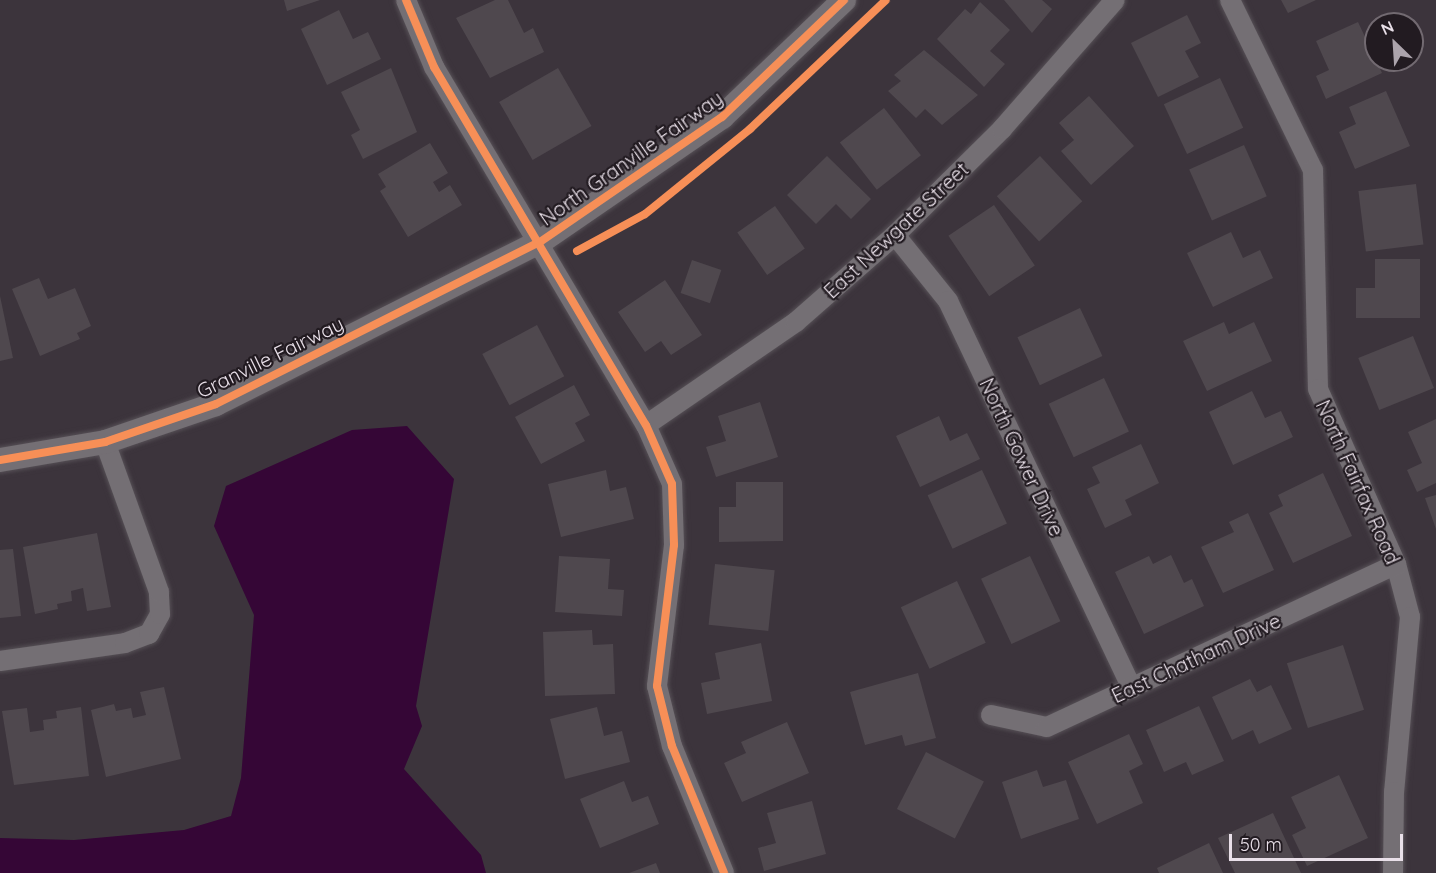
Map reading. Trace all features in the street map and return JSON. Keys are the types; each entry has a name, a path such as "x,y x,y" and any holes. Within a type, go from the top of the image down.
{"street":[{"path":"406,0 434,67 540,242 646,425 672,484 674,545 657,686 672,746 724,873"},
{"name":"North Granville Fairway","path":"540,242 723,117 844,0"},
{"name":"East Newgate Street","path":"646,425 796,322 896,235 1002,129 1115,0"},
{"name":"North Fairfax Road","path":"1230,0 1313,170 1318,389 1396,564 1410,618 1394,792 1393,873"},
{"name":"North Gower Drive","path":"896,235 948,301 1132,689"},
{"name":"Granville Fairway","path":"0,460 105,442 216,404 540,242"},
{"path":"0,661 125,643 149,634 160,614 159,592 105,442"},
{"name":"East Chatham Drive","path":"991,715 1047,727 1396,564"}],"shaded area":[{"path":"407,426 454,479 416,706 422,726 404,769 481,855 486,873 0,873 0,838 74,840 184,830 231,816 241,778 254,615 214,526 226,486 352,430"}],"building":[{"path":"284,0 320,0 287,11"},
{"path":"495,0 508,0 524,33 533,28 544,52 490,78 456,18"},
{"path":"1004,0 1042,0 1052,9 1032,33"},
{"path":"1281,0 1316,0 1288,13"},
{"path":"980,2 1010,30 990,51 1005,64 984,87 937,39 965,9 971,14"},
{"path":"339,10 353,39 368,32 381,59 327,85 301,29"},
{"path":"1187,15 1201,43 1185,51 1199,77 1158,97 1131,43"},
{"path":"1358,22 1364,35 1364,72 1382,73 1326,99 1316,76 1329,70 1316,41"},
{"path":"924,50 978,95 942,125 925,109 916,118 888,91 901,81 894,75"},
{"path":"391,68 417,132 363,159 351,135 360,130 341,92"},
{"path":"558,68 592,126 533,160 499,102"},
{"path":"1220,78 1243,128 1187,154 1164,104"},
{"path":"1386,91 1410,146 1355,169 1339,132 1356,124 1349,107"},
{"path":"1089,96 1134,146 1091,185 1061,151 1074,140 1059,123"},
{"path":"884,108 921,155 877,190 840,142"},
{"path":"430,143 448,173 433,182 439,192 450,185 462,205 408,237 380,191 386,187 378,174"},
{"path":"1244,145 1267,196 1212,221 1189,169"},
{"path":"827,156 871,199 851,219 836,204 816,224 787,195"},
{"path":"1040,156 1082,201 1039,242 997,196"},
{"path":"1416,184 1423,245 1366,252 1358,191"},
{"path":"994,205 1035,266 989,296 948,236"},
{"path":"775,206 805,249 767,275 737,232"},
{"path":"1231,232 1243,258 1260,250 1273,278 1213,307 1187,253"},
{"path":"1375,259 1420,259 1420,318 1356,318 1356,288 1375,288"},
{"path":"692,260 721,270 710,303 681,293"},
{"path":"39,278 48,299 75,288 91,326 77,333 80,339 40,356 12,289"},
{"path":"665,280 702,335 671,355 661,341 645,352 618,312"},
{"path":"0,296 13,358 0,361"},
{"path":"1080,308 1102,356 1040,385 1017,337"},
{"path":"1224,322 1229,334 1254,322 1272,361 1207,391 1183,341"},
{"path":"537,325 564,376 509,405 482,354"},
{"path":"1413,336 1434,388 1379,410 1358,358"},
{"path":"1104,378 1129,431 1074,457 1049,404"},
{"path":"574,385 590,415 575,423 585,441 541,464 515,417"},
{"path":"1252,391 1265,418 1281,411 1293,437 1233,465 1209,412"},
{"path":"760,402 778,457 716,477 706,447 726,441 718,416"},
{"path":"939,416 950,441 967,433 980,459 920,487 896,436"},
{"path":"1436,419 1436,483 1417,492 1407,470 1422,463 1408,432"},
{"path":"1141,444 1159,483 1125,500 1132,515 1105,528 1087,489 1100,483 1092,467"},
{"path":"606,470 610,491 626,487 634,519 561,537 548,484"},
{"path":"982,470 1007,523 953,549 928,495"},
{"path":"1323,473 1352,536 1293,563 1269,513 1283,506 1278,495"},
{"path":"736,482 783,482 783,541 719,542 719,507 736,507"},
{"path":"1436,495 1436,529 1425,498"},
{"path":"1248,513 1274,570 1223,593 1201,547 1234,532 1229,522"},
{"path":"97,533 111,607 87,611 83,588 71,591 72,601 57,604 58,609 35,614 23,547"},
{"path":"13,549 21,616 0,618 0,550"},
{"path":"1171,555 1184,583 1192,579 1204,606 1144,634 1115,572 1149,556 1153,564"},
{"path":"559,556 610,559 608,589 624,590 622,616 555,612"},
{"path":"1030,556 1060,621 1011,644 981,579"},
{"path":"715,564 775,570 768,631 709,625"},
{"path":"957,581 986,643 930,669 901,607"},
{"path":"592,630 593,645 613,644 615,694 545,696 543,632"},
{"path":"761,643 772,701 707,714 701,683 720,679 715,653"},
{"path":"1343,645 1364,710 1308,728 1287,663"},
{"path":"918,673 936,738 905,746 902,735 865,745 850,692"},
{"path":"1250,679 1257,692 1271,685 1292,729 1259,744 1253,730 1232,740 1212,697"},
{"path":"164,687 181,759 106,777 91,710 114,704 116,711 131,708 133,718 146,715 140,692"},
{"path":"1199,706 1224,761 1192,775 1186,762 1164,772 1146,730"},
{"path":"81,707 89,776 14,785 2,711 27,708 30,732 44,730 43,720 57,718 56,711"},
{"path":"597,707 604,736 622,731 630,762 565,779 550,719"},
{"path":"787,722 809,773 742,802 724,763 746,753 741,742"},
{"path":"1129,734 1143,764 1129,771 1143,803 1097,824 1068,762"},
{"path":"926,752 984,782 955,839 897,809"},
{"path":"1037,770 1043,787 1066,780 1079,819 1021,839 1002,782"},
{"path":"1339,775 1368,838 1307,866 1292,835 1306,828 1291,797"},
{"path":"624,781 632,802 648,796 659,824 600,848 580,799"},
{"path":"812,801 826,854 764,871 758,848 776,843 767,813"},
{"path":"1273,813 1301,873 1235,873 1218,838"},
{"path":"1209,843 1223,873 1159,873 1157,868"},
{"path":"656,863 660,873 629,873"}],"cycle path":[{"path":"406,0 434,67 646,425 672,484 674,545 657,686 672,746 724,873"},
{"path":"0,460 105,442 216,404 540,242 722,117 844,0"},
{"path":"577,251 645,214 750,129 886,0"}]}
